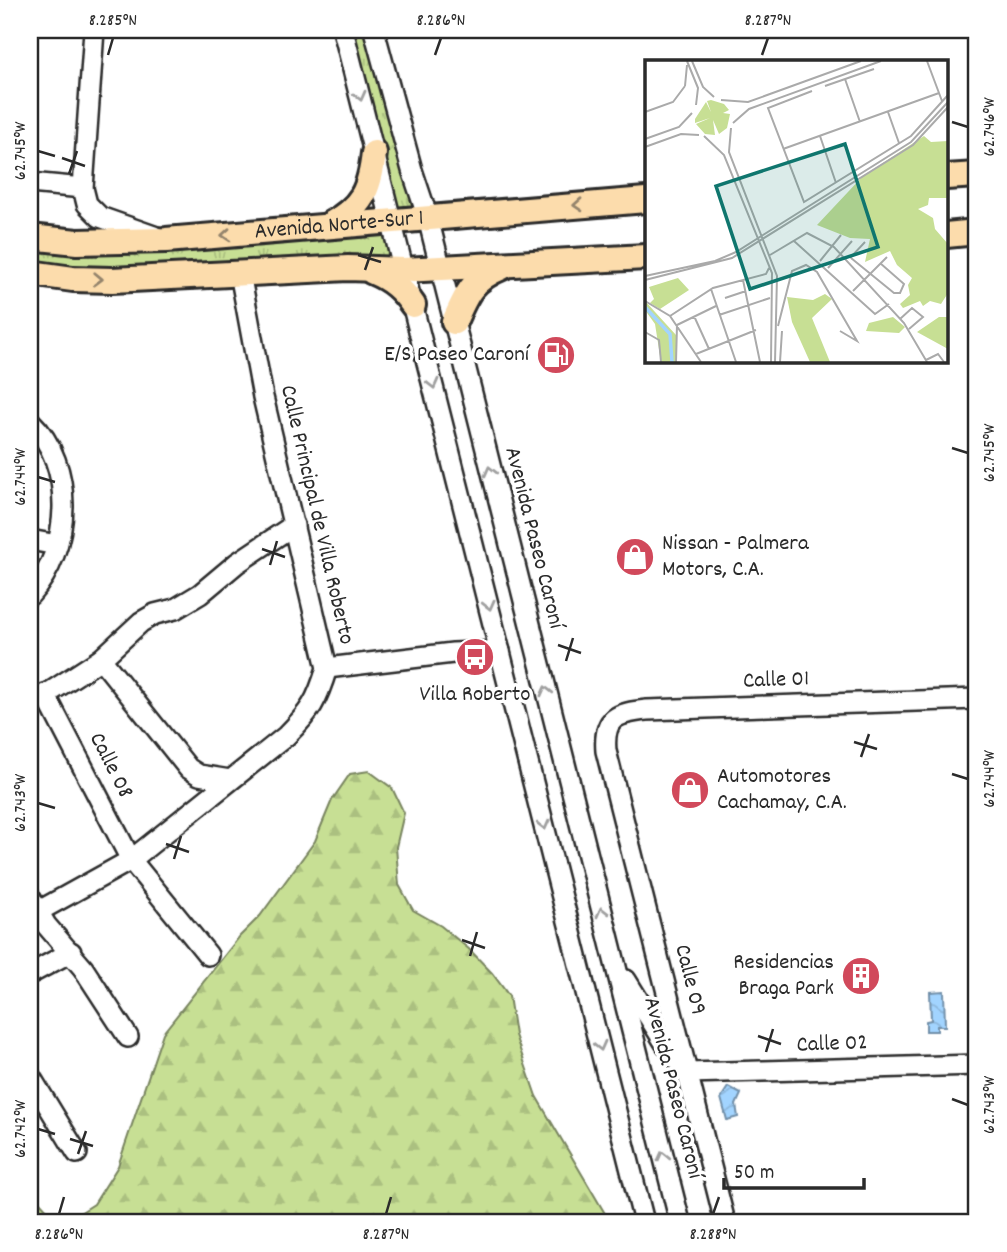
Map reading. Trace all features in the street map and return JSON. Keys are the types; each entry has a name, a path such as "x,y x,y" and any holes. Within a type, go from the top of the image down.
{"main road":[{"path":"324,228 348,215 363,199 372,175 374,153"},
{"path":"948,177 977,175"},
{"name":"Avenida Norte-Sur 1","path":"30,237 77,242 166,240 645,201"},
{"path":"948,235 977,232"},
{"name":"Avenida Norte-Sur 1","path":"30,274 112,280 348,268 404,270 645,257"},
{"path":"454,322 465,295 476,282 489,272 509,265"},
{"path":"348,268 372,271 391,279 414,305"}],"street":[{"path":"94,30 83,188 87,204 100,216 123,227 166,240"},
{"path":"343,30 644,1222"},
{"name":"Avenida Paseo Caroní","path":"374,30 408,157 428,218 680,1222"},
{"path":"30,183 83,188"},
{"name":"Calle Principal de Villa Roberto","path":"32,908 131,860 286,736 307,715 318,697 327,668 263,397 240,273"},
{"path":"30,421 47,439 54,453 61,477 63,499 57,545 40,585 30,595"},
{"path":"38,700 101,659 141,622 155,614 175,609 200,594 237,563 294,525"},
{"path":"30,540 57,545"},
{"path":"327,668 453,653 500,651"},
{"path":"101,659 188,768 199,775 230,780"},
{"name":"Calle 01","path":"606,751 608,725 625,712 647,709 977,699"},
{"name":"Calle 08","path":"38,700 131,860 208,955"},
{"name":"Calle 09","path":"606,751 725,1222"},
{"path":"32,908 71,953 128,1037"},
{"path":"30,975 71,953"},
{"path":"614,959 653,1024 687,1073"},
{"name":"Calle 02","path":"687,1073 977,1065"},
{"path":"30,1076 78,1153"}],"green space":[{"path":"343,30 374,30 428,218 392,222 404,270 30,273 30,237 392,221"},
{"path":"369,771 392,788 404,813 396,847 399,885 413,910 441,926 470,950 509,996 515,1035 536,1096 610,1222 30,1222 30,1191 49,1212 72,1218 94,1204 118,1166 163,1033 240,936 260,916 315,841 332,800 350,774"}],"water":[{"path":"944,991 945,1026 937,1026 937,1031 926,1031 926,1021 931,1020 930,992"},
{"path":"728,1087 741,1094 736,1105 738,1117 727,1120 721,1098"}],"place":[{"name":"E/S Paseo Caroní","path":"556,355"},
{"name":"Nissan - Palmera Motors, C.A.","path":"635,557"},
{"name":"Villa Roberto","path":"475,657"},
{"name":"Automotores Cachamay, C.A.","path":"690,790"},
{"name":"Residencias Braga Park","path":"861,976"}]}
